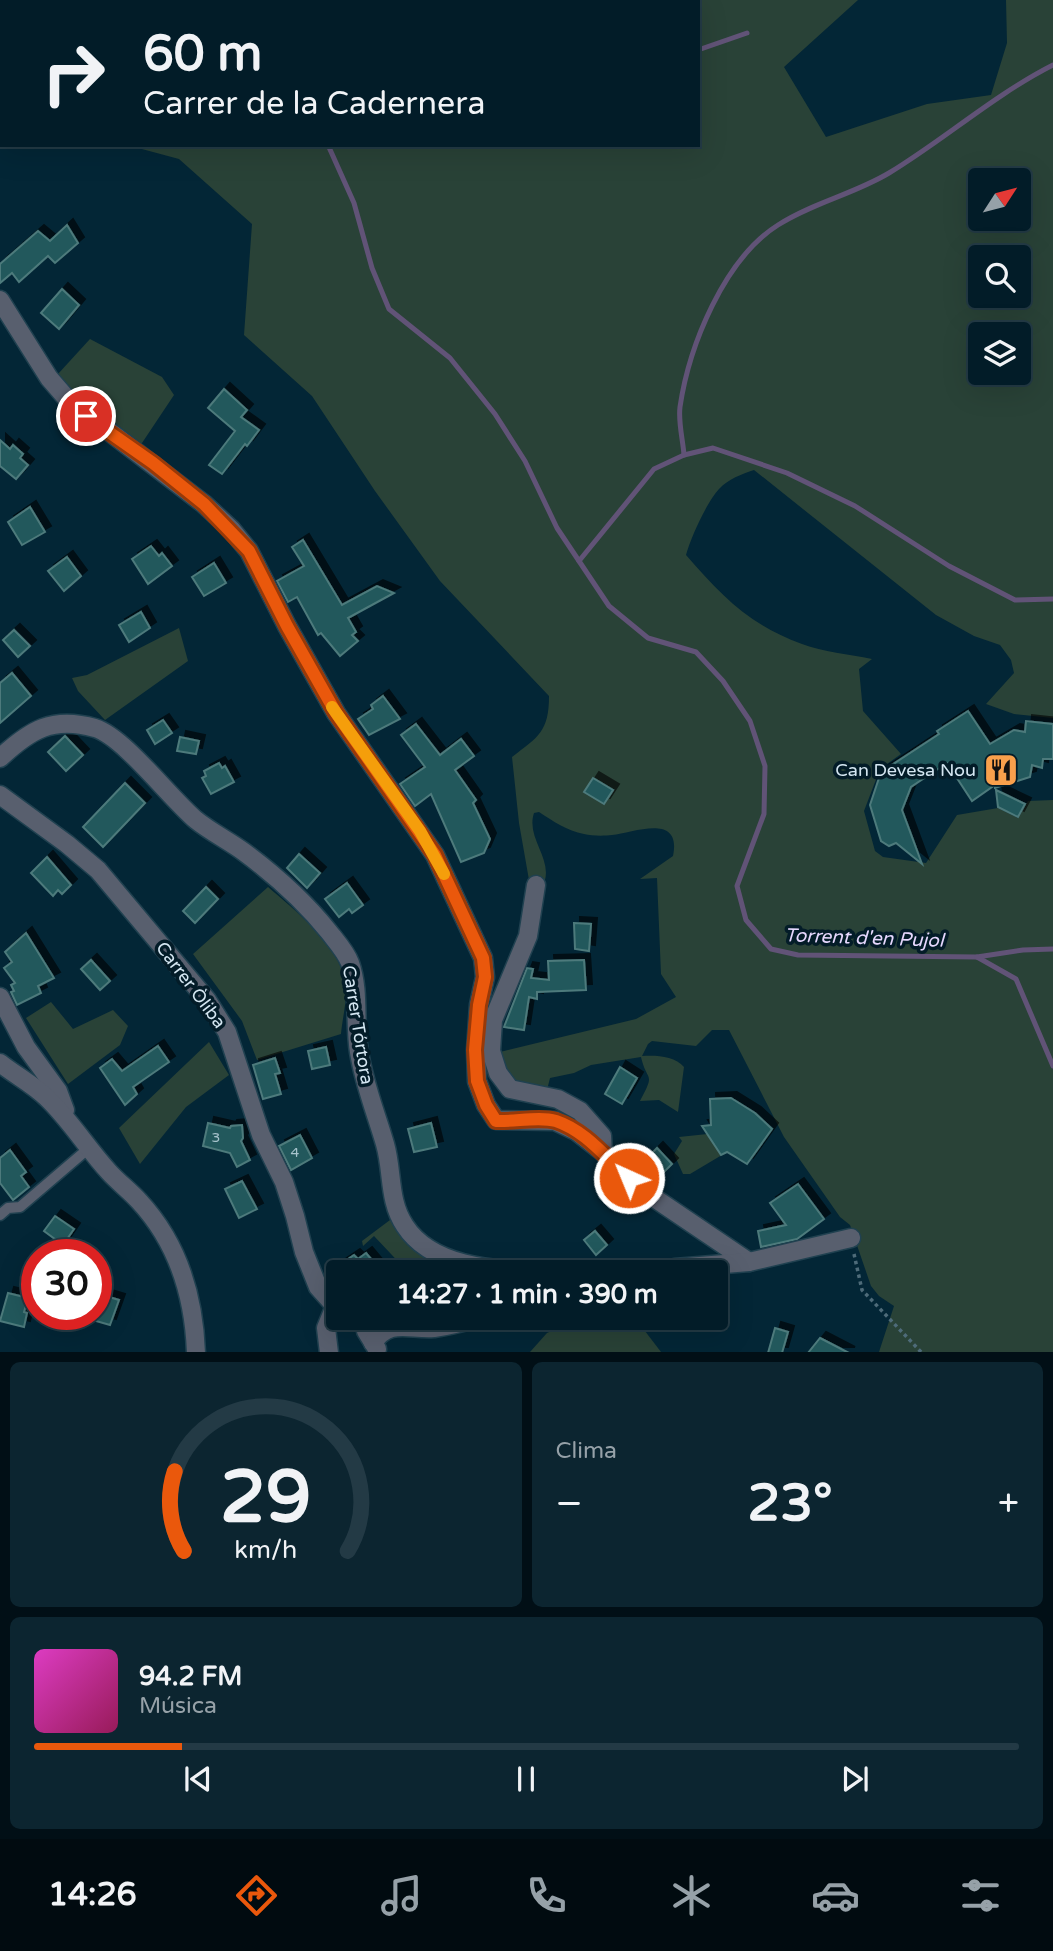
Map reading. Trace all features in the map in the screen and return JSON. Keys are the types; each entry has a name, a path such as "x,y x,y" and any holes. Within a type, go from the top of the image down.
{"street":[{"path":"0,300 50,378 68,400 204,504 249,551 336,713 435,855 483,958 485,977 479,1005 475,1050 477,1081 486,1105 496,1121 555,1121 576,1131 603,1152 641,1189 749,1262"},
{"name":"Carrer Tórtora","path":"0,758 22,738 40,727 67,724 95,729 115,737 199,822 247,854 311,910 350,961 359,1053 386,1147 396,1210 405,1227 422,1245 442,1256 459,1260"},
{"name":"Carrer Òliba","path":"0,795 98,870 207,1000 227,1032 261,1135 284,1182 303,1252 318,1287 326,1295"},
{"path":"536,885 528,936 493,1020 491,1051 498,1073 510,1089 558,1100 580,1111 602,1136 603,1152"},
{"path":"0,998 26,1047 58,1091 70,1124"},
{"path":"0,1063 46,1096 108,1171 141,1202 178,1259 194,1315 196,1352"},
{"path":"728,1264 749,1262 850,1238"},
{"path":"326,1330 329,1352"},
{"path":"366,1330 376,1348"},
{"path":"376,1348 380,1331 383,1330"}],"lane":[{"path":"0,1215 8,1208 20,1206 89,1148"}],"path":[{"path":"850,1238 862,1290 921,1352"}],"green space":[{"path":"700,0 858,0 784,67 826,137 927,104 991,95 1007,43 1006,0 1053,0 1053,718 1014,714 986,704 1014,673 1011,660 1000,645 974,636 936,615 754,470 740,475 719,489 700,520 686,555 724,596 766,627 810,647 872,659 859,669 863,711 901,754 880,769 864,811 875,851 883,857 926,863 957,815 998,808 1018,818 1028,801 1053,800 1053,1352 879,1352 894,1306 879,1296 871,1286 850,1225 840,1217 784,1137 729,1030 712,1030 696,1046 652,1041 648,1044 642,1056 670,1058 684,1067 678,1112 659,1100 640,1101 649,1081 641,1057 591,1065 574,1073 550,1078 547,1090 509,1079 500,1052 636,1019 676,997 661,974 657,878 640,879 673,856 674,842 670,834 663,829 654,828 602,836 578,833 539,812 534,813 533,830 546,872 545,880 529,880 519,823 512,757 540,733 547,718 549,696 440,581 375,491 312,396 244,335 252,224 179,159 134,147 700,147"},
{"path":"90,339 162,377 174,395 140,446 77,402 58,374"},
{"path":"179,628 188,661 105,720 78,691 72,678 87,675"},
{"path":"268,887 324,940 345,979 346,998 341,1034 257,1060 242,1021 193,954"},
{"path":"51,1002 73,1029 113,1010 128,1026 120,1045 68,1084 26,1018"},
{"path":"209,1042 229,1075 186,1107 140,1164 119,1128"},
{"path":"717,1133 727,1152 690,1174 683,1174 674,1154 682,1141 679,1137"},
{"path":"390,1220 402,1233 459,1260 397,1260 374,1236 363,1246 362,1241"},
{"path":"554,1330 644,1330 661,1352 530,1352 547,1333"}],"building":[{"path":"67,225 78,243 55,263 48,256 19,282 12,273 0,283 0,264 38,231 50,241"},
{"path":"62,289 79,305 59,329 41,313"},
{"path":"224,389 247,410 241,417 259,430 222,474 209,465 235,431 208,408"},
{"path":"0,440 10,449 13,445 23,454 20,458 28,465 16,479 0,466"},
{"path":"30,507 45,532 22,545 8,522"},
{"path":"303,540 342,605 377,586 394,593 348,618 356,632 352,635 358,641 340,656 321,633 318,635 297,597 288,602 277,581 304,566 292,547"},
{"path":"151,546 159,556 162,553 172,566 148,584 132,559"},
{"path":"67,557 81,576 64,591 48,571"},
{"path":"214,563 226,583 204,596 192,577"},
{"path":"141,612 150,628 129,642 119,625"},
{"path":"14,630 30,646 18,657 3,640"},
{"path":"12,673 31,696 0,723 0,683"},
{"path":"383,696 400,719 369,735 358,719 373,709 371,705"},
{"path":"968,711 990,744 1014,730 1025,732 1026,721 1053,724 1053,759 1043,759 1042,768 1032,765 1030,777 995,788 995,785 972,801 947,763 911,787 902,810 922,864 896,843 889,846 881,841 870,805 881,772 939,734 937,731"},
{"path":"163,720 172,733 155,744 147,730"},
{"path":"416,724 440,755 461,739 474,756 455,770 476,800 473,803 490,839 484,853 461,862 431,794 415,806 400,784 425,767 401,735"},
{"path":"65,736 83,755 66,771 48,752"},
{"path":"180,737 199,741 196,754 177,751"},
{"path":"219,763 222,768 225,766 234,782 211,794 202,778 206,776 204,771"},
{"path":"593,778 613,790 604,804 584,792"},
{"path":"125,783 145,803 103,847 83,827"},
{"path":"996,790 1025,804 1018,817 998,807"},
{"path":"299,854 320,873 307,888 287,868"},
{"path":"47,857 71,885 62,894 58,890 53,896 31,873"},
{"path":"347,883 363,905 352,913 349,909 339,917 325,899"},
{"path":"206,887 218,899 195,923 183,911"},
{"path":"574,923 591,924 589,951 575,949"},
{"path":"26,933 54,978 38,986 41,993 17,1005 11,992 14,991 11,985 15,983 4,968 12,962 5,952"},
{"path":"91,960 110,981 100,990 81,969"},
{"path":"584,960 586,990 537,992 537,999 529,997 524,1030 504,1027 527,968 533,969 531,978 549,980 548,961"},
{"path":"158,1046 169,1062 133,1087 137,1094 125,1105 100,1068 112,1059 122,1071"},
{"path":"326,1047 330,1065 312,1069 308,1051"},
{"path":"275,1058 280,1073 275,1074 281,1094 263,1099 253,1065"},
{"path":"620,1067 637,1078 622,1104 605,1094"},
{"path":"731,1098 755,1113 772,1129 747,1164 727,1152 721,1155 702,1126 711,1125 710,1099"},
{"path":"208,1123 230,1128 242,1125 241,1141 250,1160 237,1167 230,1153 203,1146"},
{"path":"431,1123 437,1147 414,1152 408,1129"},
{"path":"300,1135 312,1158 291,1170 279,1146"},
{"path":"657,1148 672,1164 653,1183 636,1169"},
{"path":"10,1150 26,1172 21,1176 29,1187 13,1200 0,1183 0,1158"},
{"path":"242,1181 257,1209 239,1218 225,1189"},
{"path":"798,1184 824,1219 797,1239 761,1247 758,1231 786,1225 770,1203"},
{"path":"55,1216 74,1229 67,1239 55,1239 44,1231"},
{"path":"595,1231 607,1245 596,1255 584,1240"},
{"path":"366,1253 372,1260 347,1260 354,1255 358,1259"},
{"path":"8,1293 21,1296 21,1326 0,1321"},
{"path":"112,1298 119,1300 112,1319"},
{"path":"775,1328 788,1332 782,1352 768,1352"},
{"path":"820,1338 847,1352 809,1352"}],"waterway":[{"path":"700,49 747,33"},
{"path":"684,455 680,407 692,358 712,306 741,259 778,225 889,173 1010,90 1053,65"},
{"name":"Torrent d'en Pujol","path":"329,147 354,203 372,268 389,309 450,358 495,414 525,461 557,528 609,606 648,638 696,652 723,681 750,721 765,766 764,814 737,886 746,920 771,949 798,955 977,957 1023,950 1053,949"},
{"path":"579,561 654,469 684,455 713,448 787,473 855,506 949,566 1015,600 1053,599"},
{"path":"977,957 1016,979 1053,1066"}],"slow traffic":[{"path":"332,707 420,831 444,874"}],"place":[{"name":"Can Devesa Nou","path":"1001,770"}],"route":[{"path":"86,416 153,463 204,504 231,529 249,551 308,666 336,713 435,855 483,958 485,977 479,1005 475,1050 477,1081 486,1105 496,1121 555,1121 576,1131 603,1152 629,1178"}]}
